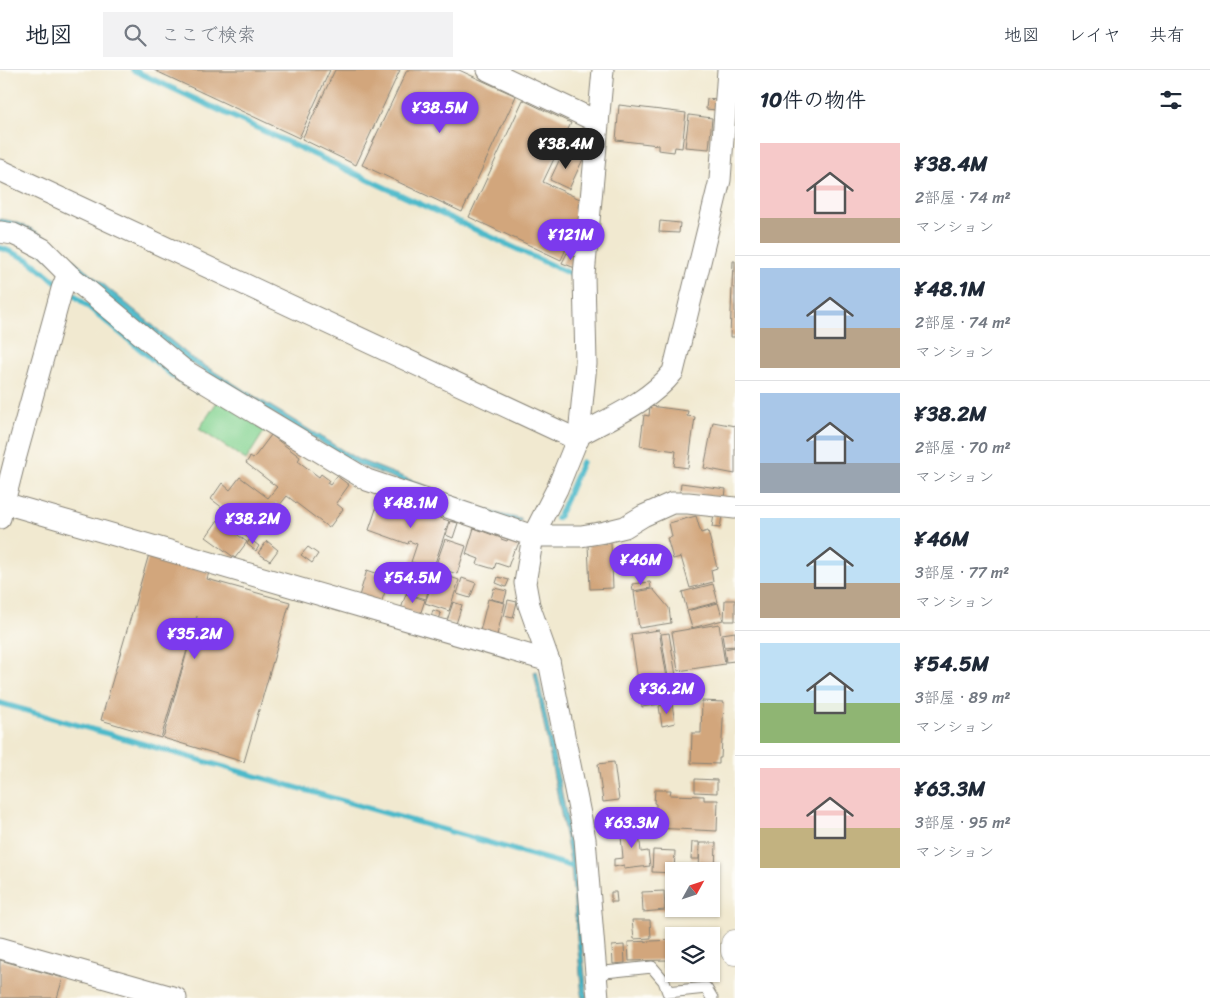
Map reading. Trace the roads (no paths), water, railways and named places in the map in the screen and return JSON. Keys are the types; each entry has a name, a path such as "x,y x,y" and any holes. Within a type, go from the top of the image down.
{"street":[{"path":"488,70 598,122"},
{"path":"598,998 585,839 549,661 529,605 525,583 534,536 558,489 578,437 586,364 584,275 603,70"},
{"path":"578,437 645,398 673,372 720,180 728,70"},
{"path":"0,170 578,437"},
{"path":"0,232 12,234 44,249 68,274 184,370 367,480 534,536 581,536 605,532 625,527 672,502 688,502 735,508"},
{"path":"68,274 7,461 2,510 549,661"},
{"path":"735,944 735,951"},
{"path":"0,948 176,998"}],"lane":[{"path":"596,973 652,968 664,981 668,992 706,988 712,998"}],"water":[{"path":"0,219 26,226 49,239 192,358 357,459 496,513 521,519 521,522 496,517 356,464 189,362 0,224"},
{"path":"537,671 572,843 587,998 582,998 571,866 534,672"}],"waterway":[{"path":"133,70 579,278"},
{"path":"0,248 29,260 59,284"},
{"path":"68,290 173,376 197,391"},
{"path":"557,518 582,462"},
{"path":"0,703 571,866"}]}
